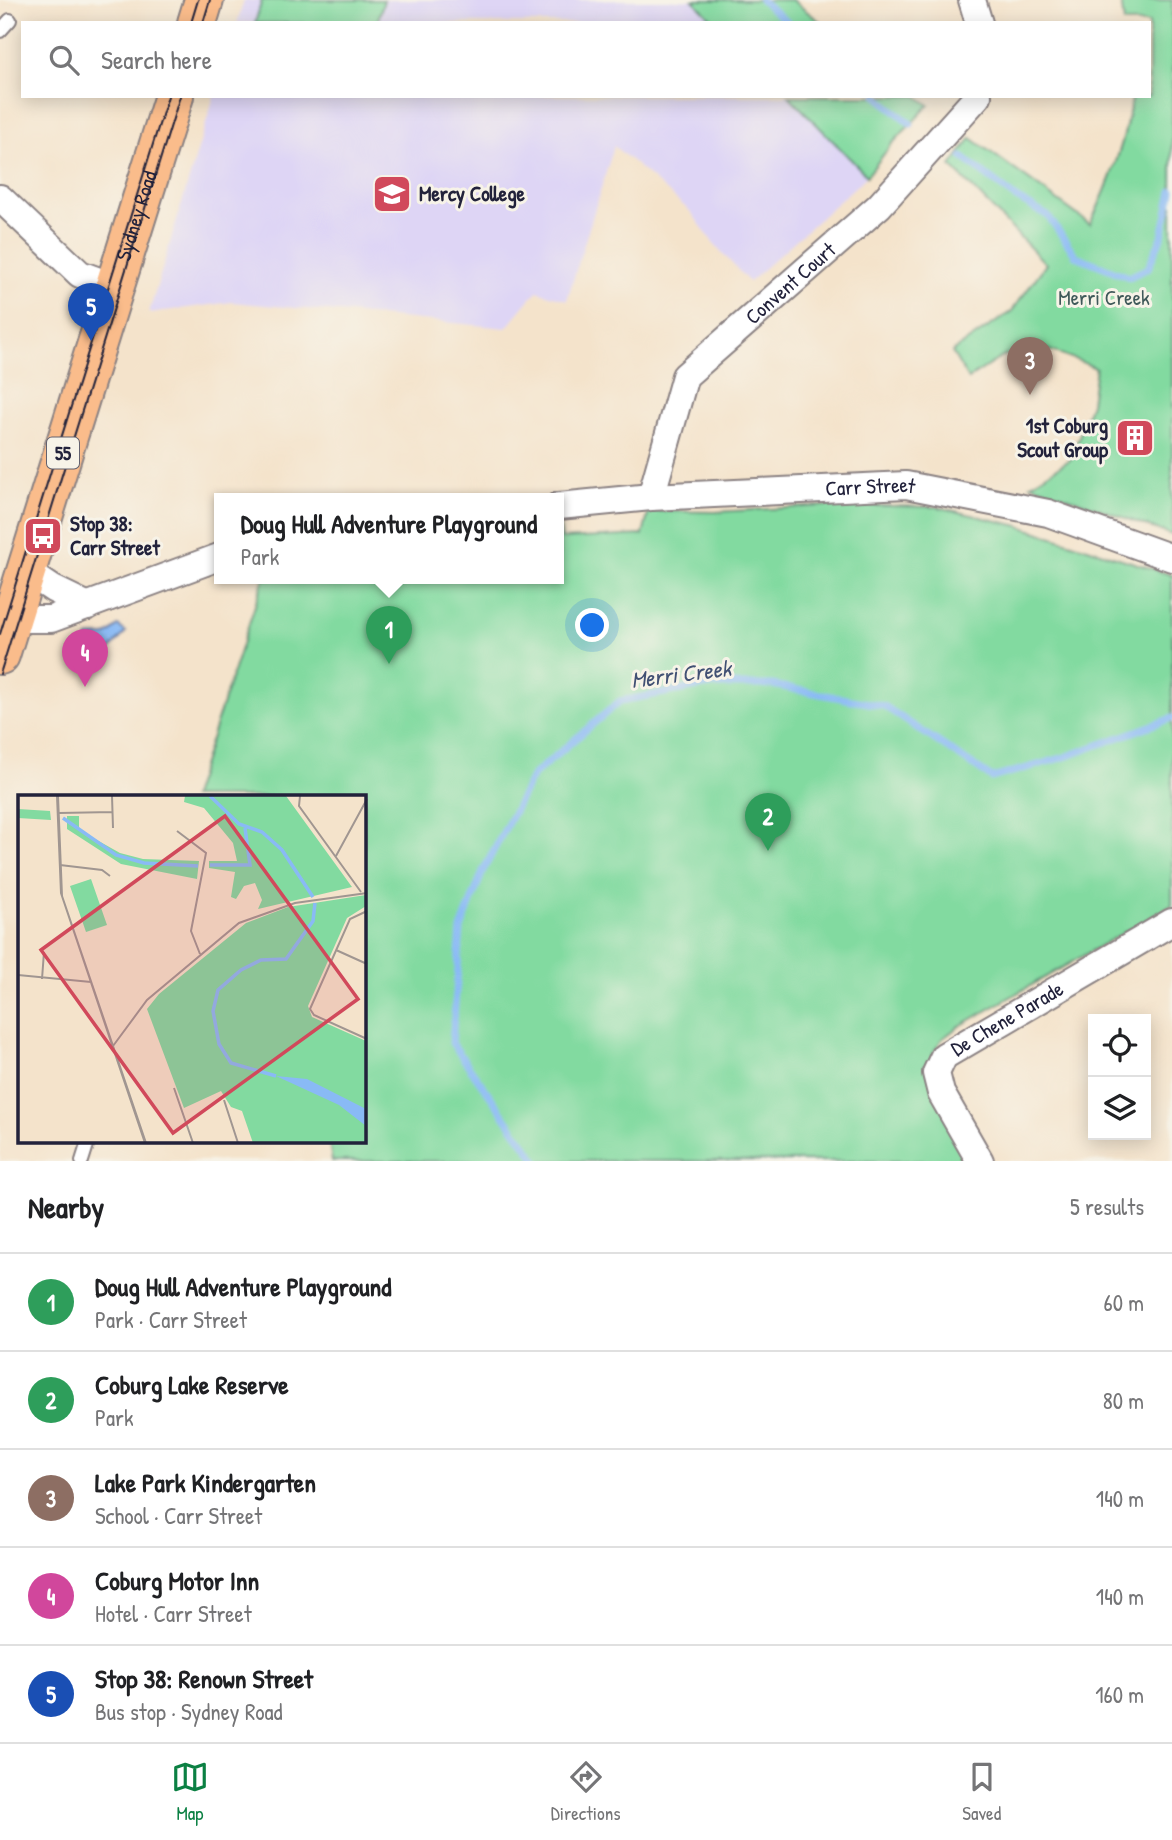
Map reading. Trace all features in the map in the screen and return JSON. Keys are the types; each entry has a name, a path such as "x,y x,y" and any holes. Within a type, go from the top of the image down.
{"highway":[{"path":"198,21 204,0"},
{"name":"Sydney Road","path":"0,655 173,98"}],"street":[{"path":"972,0 978,21"},
{"name":"Convent Court","path":"651,497 685,376 879,206 976,98"},
{"path":"0,198 80,274 114,287"},
{"name":"Carr Street","path":"564,506 651,497 906,485 1048,513 1172,558"},
{"path":"11,619 51,619 214,559"},
{"path":"26,571 62,594 88,606"},
{"name":"De Chene Parade","path":"980,1161 941,1093 936,1073 944,1056 1172,922"}],"lane":[{"path":"0,32 10,20"},
{"path":"82,1161 88,1143"}],"shaded area":[{"path":"244,0 693,0 714,21 238,21"},
{"name":"Mercy College","path":"213,98 791,98 867,176 749,282 714,244 691,212 614,146 567,300 537,291 506,328 232,302 149,313"}],"green space":[{"path":"262,0 384,0 378,21 256,21"},
{"path":"693,0 792,0 819,21 714,21"},
{"name":"Merri Creek","path":"1121,0 1172,0 1172,535 1031,484 1071,459 1091,403 1096,368 1057,353 1030,348 1004,356 968,379 952,352 1012,311 1046,264 951,166 971,138 1090,224 1116,162 1132,98 1151,98 1151,21 1124,21"},
{"path":"791,98 920,98 929,105 891,145 867,176"},
{"path":"840,505 938,507 1019,526 1172,575 1172,905 958,1027 942,1039 933,1053 966,1161 332,1161 329,1143 366,1143 366,795 193,795 262,584 564,584 564,539 643,535 649,511 715,512"}],"water":[{"path":"118,626 126,632 109,651 87,647 88,637 106,636"}],"waterway":[{"path":"761,0 786,21"},
{"path":"879,98 911,124"},
{"path":"962,157 1016,198 1048,216 1076,256 1129,277 1148,268 1162,236 1172,191"},
{"name":"Merri Creek","path":"537,1161 452,1043 461,929 483,871 533,775 620,701 709,685 772,685 884,706 992,778 1065,757 1172,718"}],"tram line":[{"path":"192,21 198,0"},
{"path":"204,21 210,0"},
{"path":"0,634 167,98"},
{"path":"0,674 179,98"}],"place":[{"name":"Mercy College","path":"392,194"},
{"name":"Stop 38: Renown Street","path":"91,341"},
{"name":"Lake Park Kindergarten","path":"1030,395"},
{"name":"1st Coburg Scout Group","path":"1135,438"},
{"name":"Stop 38: Carr Street","path":"43,536"},
{"name":"Doug Hull Adventure Playground","path":"389,664"},
{"name":"Coburg Motor Inn","path":"85,687"},
{"name":"Coburg Lake Reserve","path":"768,851"}]}
